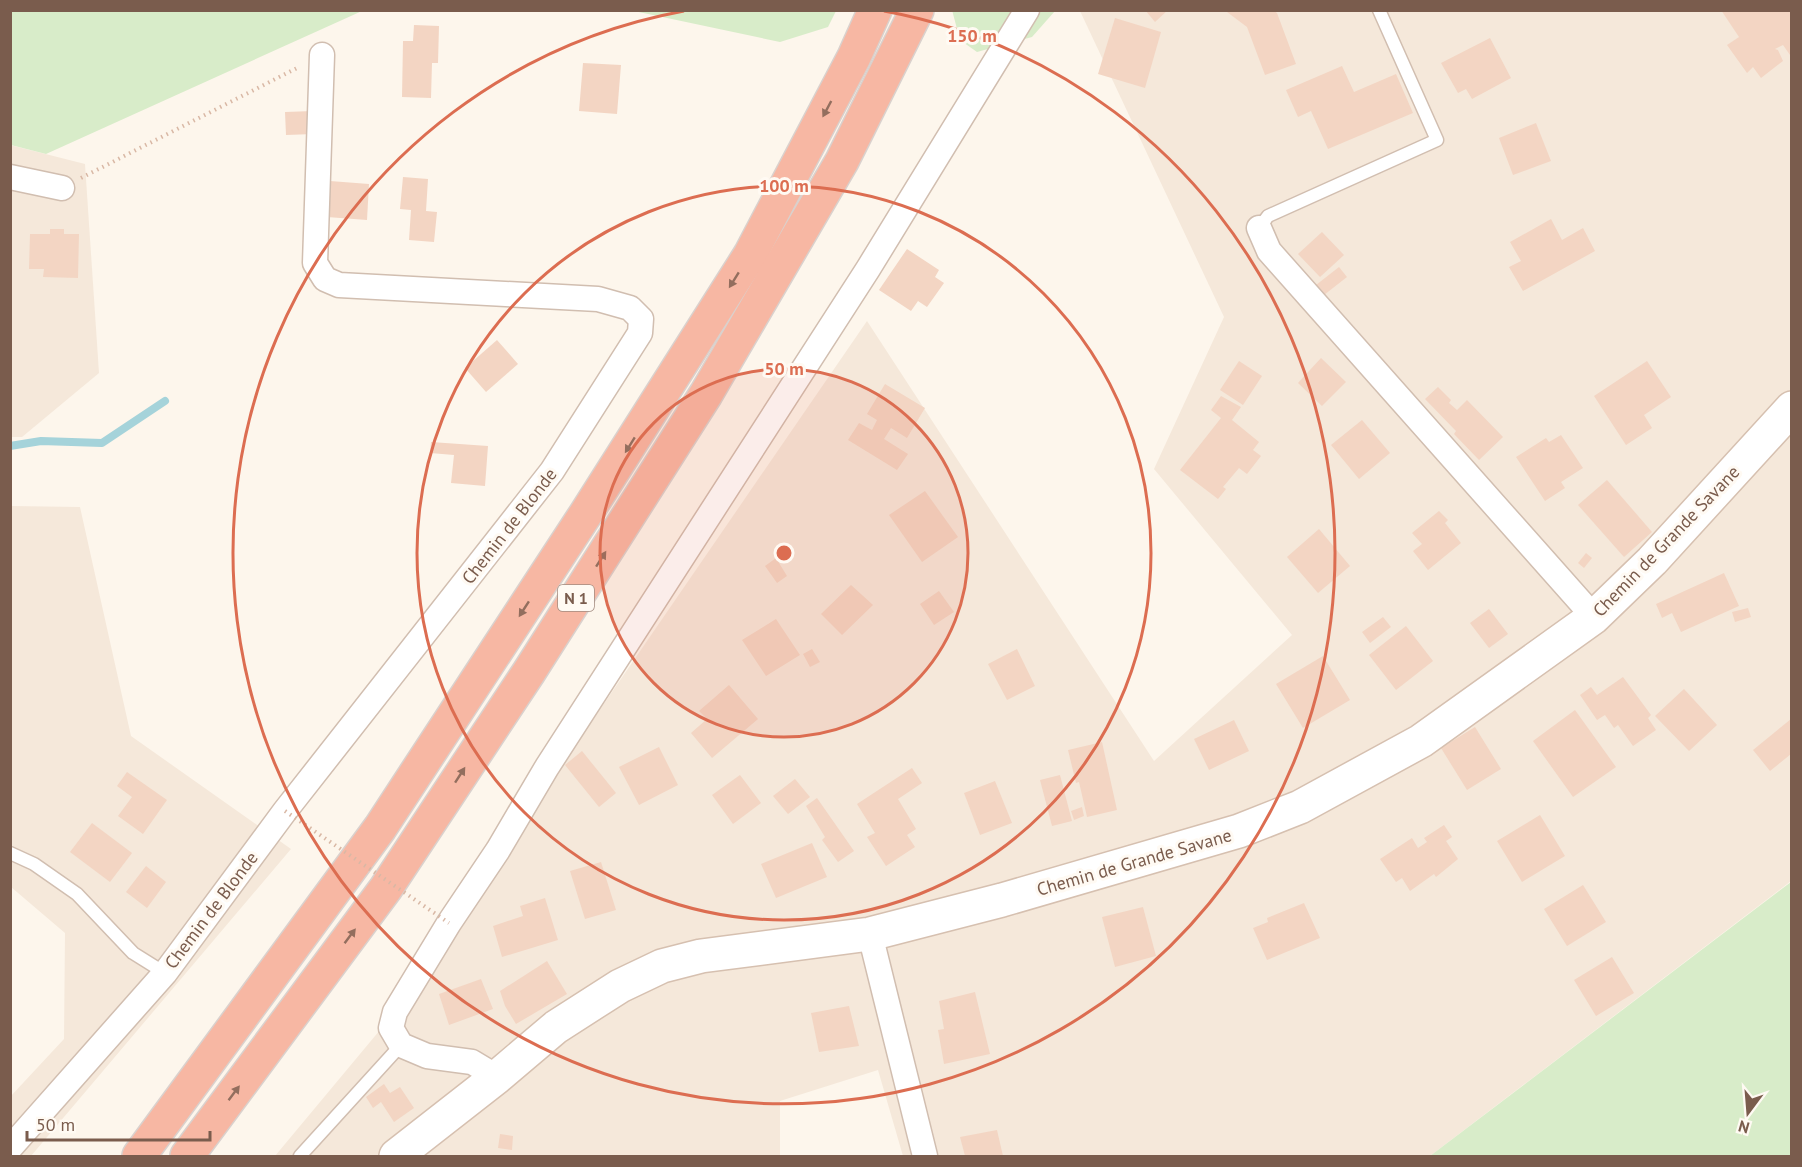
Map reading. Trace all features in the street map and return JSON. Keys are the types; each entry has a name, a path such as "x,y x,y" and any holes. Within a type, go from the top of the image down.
{"highway":[{"name":"N 1","path":"139,1156 380,828 585,515 750,255 854,57 875,10"},
{"name":"N 1","path":"187,1156 386,888 529,672 694,414 842,161 917,10"}],"street":[{"path":"497,1077 472,1062 427,1056 401,1045 391,1028 395,1012 449,923 498,850 547,767 868,269 1027,10"},
{"name":"Chemin de Blonde","path":"10,1148 165,973 285,810 552,471 640,333 641,319 630,308 597,299 339,285 325,279 315,263 322,55"},
{"path":"10,177 62,188"},
{"path":"1259,228 1269,251 1594,617"},
{"name":"Chemin de Grande Savane","path":"396,1156 497,1077 556,1027 620,986 662,966 701,956 870,934 1002,900 1239,831 1300,807 1421,741 1594,617 1652,561 1791,408"},
{"path":"870,934 925,1156"}],"lane":[{"path":"1259,228 1268,216 1437,140 1379,10"},
{"path":"10,853 34,864 77,894 133,953 165,973"},
{"path":"300,1156 401,1045"}],"path":[{"path":"62,188 322,55"},
{"path":"285,810 449,923"}],"shaded area":[{"path":"1080,11 1791,11 1791,881 1430,1156 903,1156 878,1070 780,1101 780,1156 275,1156 395,1012 403,996 867,321 1154,761 1292,635 1154,469 1224,317"},
{"path":"10,145 85,164 99,373 22,437 10,437"},
{"path":"11,506 80,507 131,736 291,849 31,1156 11,1156 10,1097 64,1039 65,933 11,887"}],"green space":[{"path":"952,10 1055,11 1032,37 977,52 960,40"},
{"path":"10,11 362,11 46,154 11,145"},
{"path":"634,11 836,11 828,27 780,42"},
{"path":"1791,882 1791,1156 1430,1156"}],"building":[{"path":"1145,10 1168,10 1155,22"},
{"path":"1229,10 1273,10 1277,13 1296,64 1265,75 1247,27 1227,12"},
{"path":"1721,10 1791,10 1791,54 1783,45 1775,49 1778,50 1783,61 1761,78 1753,67 1747,73 1727,45 1739,37"},
{"path":"1115,18 1161,32 1145,88 1098,74"},
{"path":"414,25 439,26 438,63 432,63 431,98 402,97 403,41 413,41"},
{"path":"1490,38 1511,78 1472,99 1466,89 1458,93 1441,63"},
{"path":"583,63 621,65 617,114 579,111"},
{"path":"1342,66 1354,92 1396,74 1413,113 1328,149 1311,111 1298,117 1286,90"},
{"path":"313,111 314,134 286,135 285,112"},
{"path":"1536,123 1551,161 1513,175 1499,138"},
{"path":"403,177 428,179 426,211 437,212 434,242 409,240 411,210 400,209"},
{"path":"330,181 369,184 367,220 327,217"},
{"path":"1551,219 1562,240 1583,228 1595,251 1523,291 1509,267 1521,261 1510,242"},
{"path":"50,229 64,229 64,234 79,234 78,278 43,277 44,269 29,269 30,234 50,234"},
{"path":"1322,232 1344,255 1320,277 1298,254"},
{"path":"907,249 939,270 935,277 944,283 927,307 918,301 911,311 879,290"},
{"path":"1339,267 1347,277 1324,295 1316,285"},
{"path":"497,340 518,364 486,392 465,368"},
{"path":"1321,358 1346,382 1322,406 1298,383"},
{"path":"1239,361 1262,376 1243,405 1220,390"},
{"path":"1647,361 1671,397 1644,415 1652,428 1626,445 1594,396"},
{"path":"885,384 925,408 907,438 891,428 884,439 908,454 897,470 848,440 859,423 872,430 877,420 867,414"},
{"path":"1438,387 1457,410 1467,400 1503,437 1479,460 1454,434 1456,431 1425,399"},
{"path":"1221,396 1241,407 1232,420 1259,442 1253,450 1261,456 1247,474 1239,468 1223,487 1226,489 1218,499 1180,470 1221,418 1211,410"},
{"path":"1362,420 1390,453 1359,479 1331,445"},
{"path":"1561,435 1583,468 1561,482 1565,488 1545,501 1516,457 1546,438 1549,442"},
{"path":"431,442 488,446 485,486 451,483 454,455 430,453"},
{"path":"1607,480 1652,532 1624,557 1578,505"},
{"path":"925,491 958,537 922,562 889,515"},
{"path":"1439,511 1448,520 1445,523 1461,543 1428,570 1413,551 1422,544 1412,533"},
{"path":"1319,529 1350,566 1318,593 1287,557"},
{"path":"1586,553 1592,558 1584,568 1578,563"},
{"path":"776,558 787,576 777,583 765,566"},
{"path":"1724,573 1739,606 1681,632 1672,613 1662,618 1656,604"},
{"path":"851,585 873,605 842,635 821,614"},
{"path":"939,591 954,612 934,625 920,604"},
{"path":"1748,608 1751,617 1735,622 1732,612"},
{"path":"1489,609 1508,634 1489,648 1470,623"},
{"path":"1383,617 1391,627 1370,643 1362,632"},
{"path":"776,619 800,655 766,676 742,640"},
{"path":"1406,626 1433,661 1396,690 1369,655"},
{"path":"812,649 820,662 810,667 803,654"},
{"path":"1017,649 1035,686 1007,700 988,664"},
{"path":"1323,656 1350,700 1303,728 1276,684"},
{"path":"1623,677 1651,715 1648,718 1656,730 1633,746 1618,725 1614,728 1605,715 1597,720 1580,695 1591,687 1597,695"},
{"path":"729,685 758,719 712,758 691,733 707,719 699,711"},
{"path":"1684,689 1717,725 1689,751 1655,716"},
{"path":"1575,710 1616,767 1573,797 1533,741"},
{"path":"1791,719 1791,754 1770,771 1753,750"},
{"path":"1234,720 1249,751 1209,770 1194,739"},
{"path":"1475,727 1501,769 1467,790 1441,748"},
{"path":"1102,742 1117,810 1087,817 1079,782 1076,783 1068,750"},
{"path":"659,747 678,785 639,805 619,767"},
{"path":"582,751 616,793 599,807 565,765"},
{"path":"912,768 922,783 898,799 916,829 907,835 915,847 886,866 867,837 875,833 857,804"},
{"path":"127,772 167,800 143,834 118,816 132,797 117,786"},
{"path":"740,775 761,803 733,824 712,795"},
{"path":"1060,775 1072,821 1052,826 1040,780"},
{"path":"795,779 810,797 788,814 773,796"},
{"path":"995,781 1012,823 980,835 964,793"},
{"path":"817,798 854,851 838,862 822,840 825,837 806,806"},
{"path":"1082,807 1084,816 1074,820 1071,811"},
{"path":"1540,815 1565,856 1522,882 1497,841"},
{"path":"92,823 132,853 110,882 70,852"},
{"path":"1444,825 1452,837 1446,841 1458,859 1436,877 1434,874 1410,891 1402,878 1396,882 1380,859 1412,838 1418,848 1427,842 1424,838"},
{"path":"812,843 827,877 776,898 761,864"},
{"path":"601,862 616,910 585,919 570,871"},
{"path":"146,866 166,882 147,908 126,892"},
{"path":"1583,885 1606,922 1567,946 1544,909"},
{"path":"545,898 558,940 502,957 493,926 523,916 520,906"},
{"path":"1304,903 1320,938 1267,960 1253,928 1268,922 1267,918"},
{"path":"1143,907 1156,956 1115,967 1102,917"},
{"path":"1612,957 1634,993 1596,1016 1574,980"},
{"path":"547,961 567,994 516,1024 505,1006 500,991"},
{"path":"481,979 493,1009 449,1025 439,994"},
{"path":"975,992 990,1054 944,1064 938,1030 944,1029 939,1001"},
{"path":"849,1006 859,1046 819,1052 811,1013"},
{"path":"384,1084 390,1093 400,1087 414,1108 394,1122 381,1102 373,1108 366,1097"},
{"path":"997,1130 1003,1156 965,1156 960,1137"},
{"path":"500,1134 513,1136 512,1150 498,1148"}],"waterway":[{"path":"10,446 41,441 102,443 165,401"}]}
